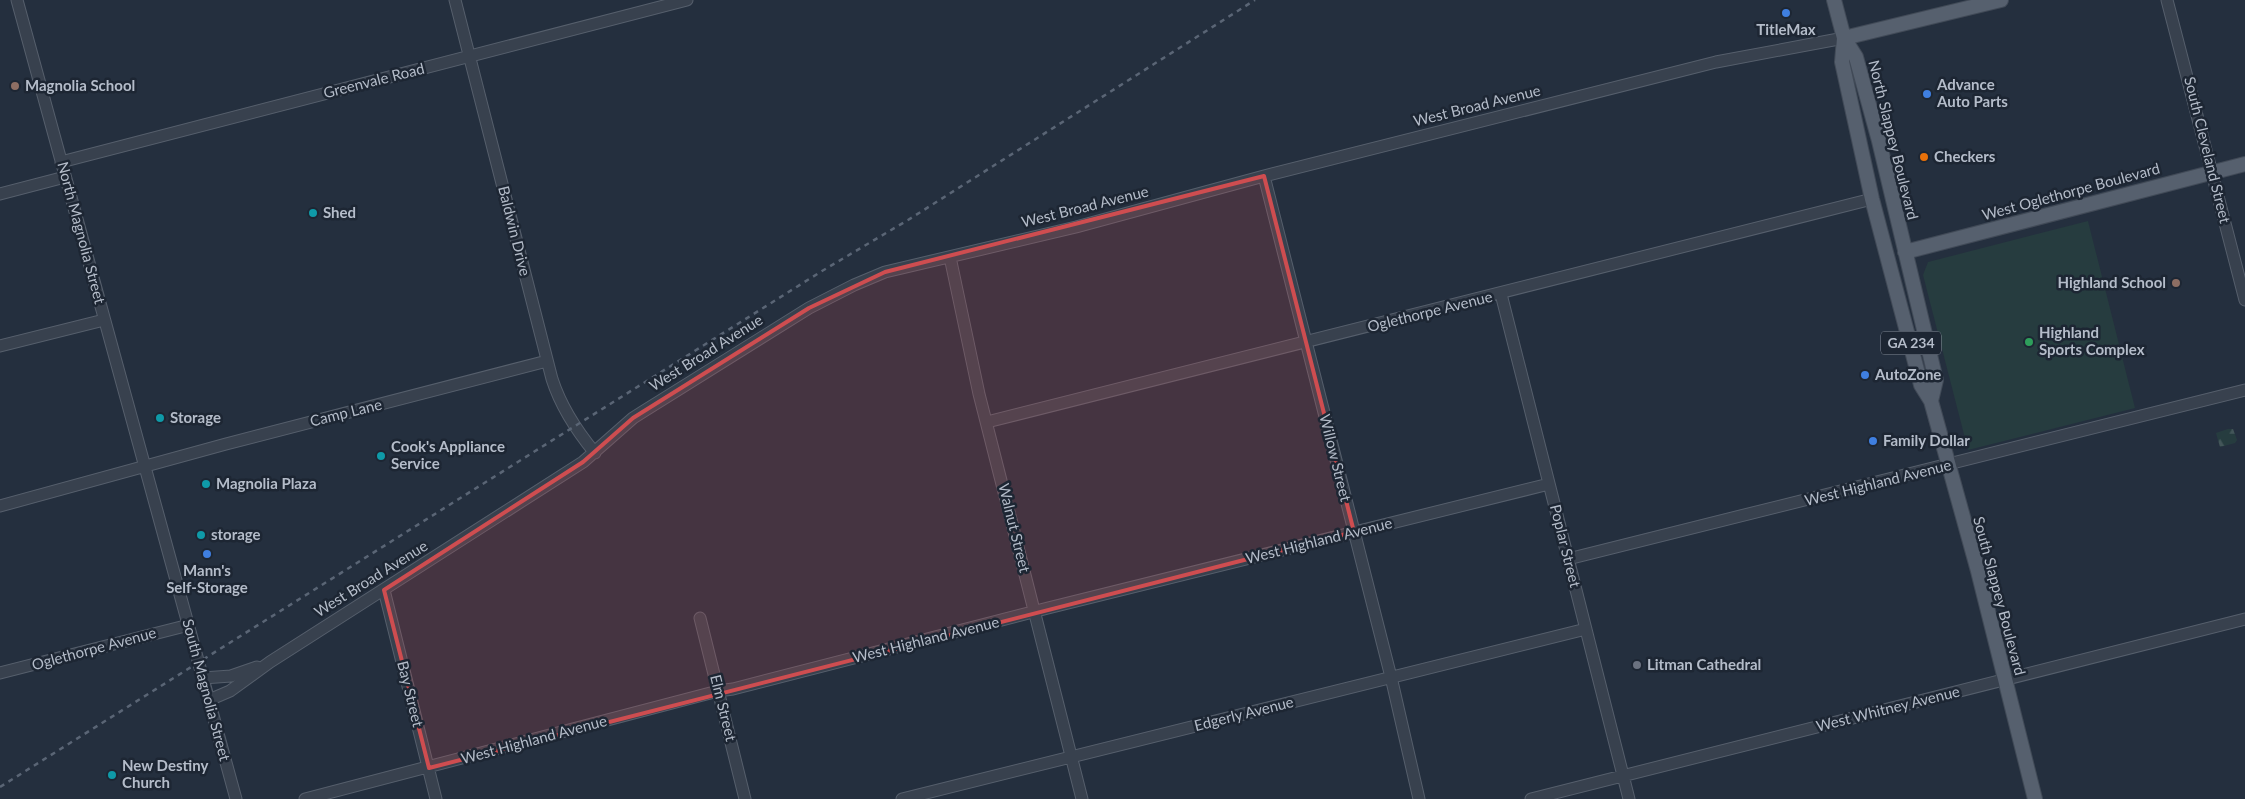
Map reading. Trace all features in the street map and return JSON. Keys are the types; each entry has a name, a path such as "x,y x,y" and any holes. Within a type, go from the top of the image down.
{"main road":[{"name":"North Slappey Boulevard","path":"1834,0 1844,38 1856,56 1879,141 1905,252"},
{"name":"West Broad Avenue","path":"1844,38 2001,0"},
{"name":"North Slappey Boulevard","path":"1844,38 1842,62 1882,237"},
{"name":"West Oglethorpe Boulevard","path":"1905,252 2245,164"},
{"path":"1878,223 1894,243 1905,252 1901,259 1895,284"},
{"name":"South Slappey Boulevard","path":"1882,237 1921,385 1931,401 2035,799"},
{"name":"South Slappey Boulevard","path":"1905,252 1936,380 1931,401"}],"street":[{"name":"North Magnolia Street","path":"17,0 145,466"},
{"name":"Baldwin Drive","path":"455,0 547,361 564,409 579,434 594,453"},
{"name":"Greenvale Road","path":"62,162 686,0"},
{"name":"South Cleveland Street","path":"2168,0 2245,300"},
{"name":"West Broad Avenue","path":"209,700 230,691 270,662 567,473 594,453 633,418 809,308 854,284 885,272 1076,227 1264,176 1716,62 1766,51 1844,38"},
{"name":"Willow Street","path":"1264,176 1391,677 1419,799"},
{"path":"0,194 65,177"},
{"name":"Oglethorpe Avenue","path":"987,422 1872,199"},
{"name":"Walnut Street","path":"950,257 987,422 1082,799"},
{"name":"Poplar Street","path":"1501,294 1629,799"},
{"path":"0,346 104,320"},
{"name":"Camp Lane","path":"145,466 547,361"},
{"name":"West Highland Avenue","path":"1568,559 1948,466 2245,390"},
{"path":"0,506 145,466"},
{"name":"South Magnolia Street","path":"145,466 236,799"},
{"name":"West Highland Avenue","path":"305,799 718,691 734,689 1549,484"},
{"name":"Bay Street","path":"384,590 436,799"},
{"name":"Elm Street","path":"700,618 745,799"},
{"name":"West Whitney Avenue","path":"1531,799 2245,619"},
{"name":"Oglethorpe Avenue","path":"0,673 189,625"},
{"name":"Edgerly Avenue","path":"902,799 1586,629"},
{"name":"West Broad Avenue","path":"203,678 231,676 270,662"}],"highlighted area":[{"path":"1264,176 1354,532 429,768 384,590 583,462 633,418 809,308 885,272"}],"green space":[{"name":"Highland Sports Complex","path":"2088,221 2135,408 1968,450 1923,275 1928,262"},
{"path":"2233,429 2237,440 2235,443 2220,447 2216,433"}],"railway":[{"path":"0,787 822,271 908,220 1255,0"}],"place":[{"name":"TitleMax","path":"1786,13"},
{"name":"Magnolia School","path":"15,86"},
{"name":"Advance Auto Parts","path":"1927,94"},
{"name":"Checkers","path":"1924,157"},
{"name":"Shed","path":"313,213"},
{"name":"Highland School","path":"2176,283"},
{"name":"Highland Sports Complex","path":"2029,342"},
{"name":"AutoZone","path":"1865,375"},
{"name":"Storage","path":"160,418"},
{"name":"Family Dollar","path":"1873,441"},
{"name":"Cook's Appliance Service","path":"381,456"},
{"name":"Magnolia Plaza","path":"206,484"},
{"name":"storage","path":"201,535"},
{"name":"Mann's Self-Storage","path":"207,554"},
{"name":"Litman Cathedral","path":"1637,665"},
{"name":"New Destiny Church","path":"112,775"}]}
